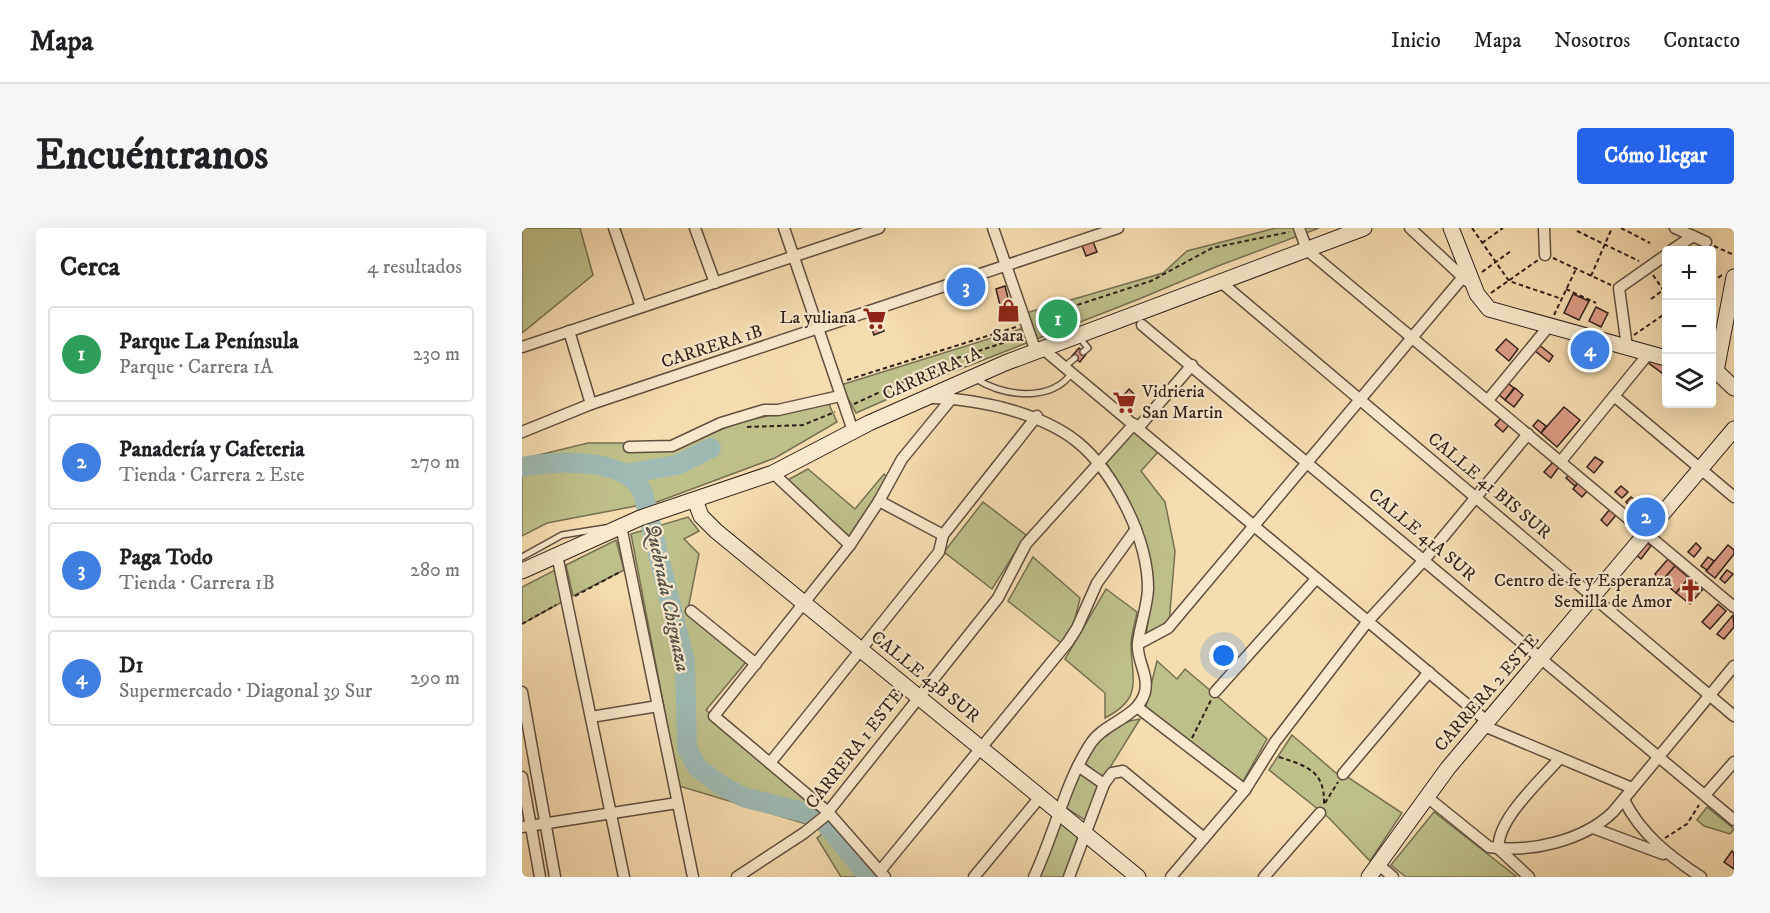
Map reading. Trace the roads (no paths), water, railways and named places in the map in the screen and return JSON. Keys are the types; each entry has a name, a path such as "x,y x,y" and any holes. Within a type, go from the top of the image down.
{"street":[{"path":"614,228 640,307"},
{"path":"695,228 715,283"},
{"path":"784,228 853,431"},
{"path":"522,347 879,228"},
{"path":"993,228 1028,329 1040,350 1136,426 1429,672 1486,724 1632,788"},
{"name":"CARRERA 1B","path":"522,432 591,404 1006,266 1085,233 1118,228"},
{"name":"CARRERA 1A","path":"522,571 640,518 773,473 853,431 973,377 1364,228"},
{"path":"1410,228 1475,291 1548,326 1627,344 1662,357"},
{"path":"1451,228 1475,291"},
{"path":"1544,228 1545,255"},
{"path":"1675,228 1706,242"},
{"path":"1299,229 1306,250 1734,607"},
{"path":"1678,246 1693,236"},
{"path":"1627,344 1619,288 1662,258"},
{"path":"1716,361 1734,277"},
{"name":"CALLE 41 BIS SUR","path":"1222,283 1734,716"},
{"path":"1138,644 1168,628 1412,337 1475,291"},
{"name":"CALLE 41A SUR","path":"1142,324 1734,819"},
{"path":"1488,400 1548,326"},
{"path":"569,331 591,404"},
{"path":"1561,461 1649,353"},
{"name":"CARRERA 1 ESTE","path":"737,877 823,817 998,598 1026,544 1099,462 1136,426 1192,364"},
{"path":"1716,371 1734,376"},
{"path":"1716,372 1734,388"},
{"path":"629,447 672,446 721,423 764,410 778,410 840,396"},
{"path":"1614,396 1734,496"},
{"path":"926,398 952,398 1036,416 1066,432 1099,462 1118,491 1136,529 1148,588 1146,612 1138,644 1146,682 1144,693 1137,707 1098,733 1078,766 1061,814 1034,877"},
{"path":"952,398 903,459 850,545 714,716 770,763 883,874 981,748 1068,642 1077,628 1097,583 1136,529"},
{"path":"770,763 939,552 943,535 1036,416"},
{"name":"CARRERA 2 ESTE","path":"1374,871 1427,796 1734,429"},
{"path":"1171,877 1245,790 1268,753 1368,621 1425,559 1528,434"},
{"path":"773,473 850,545"},
{"name":"CALLE 43B SUR","path":"695,500 699,512 710,525 1138,877"},
{"path":"879,501 943,535"},
{"path":"621,526 693,877"},
{"path":"557,555 624,877"},
{"path":"1215,693 1316,579"},
{"path":"691,611 756,664"},
{"path":"1427,796 1489,848 1499,849 1561,840 1593,828 1624,800 1734,666"},
{"path":"1343,774 1429,672"},
{"path":"522,692 555,877"},
{"path":"591,717 658,706"},
{"path":"1137,707 1245,790"},
{"path":"1529,877 1499,849 1499,833 1560,758"},
{"path":"1705,795 1734,762"},
{"path":"1078,766 1104,784"},
{"path":"1069,877 1104,784 1112,773 1123,771 1204,838"},
{"path":"522,777 526,827 540,877"},
{"path":"974,877 1040,797"},
{"path":"1624,800 1656,844 1669,856 1701,877"},
{"path":"526,827 677,803"},
{"path":"1264,877 1322,808"},
{"path":"1593,828 1669,856"},
{"path":"1374,871 1394,877"}],"lane":[{"path":"1083,342 1088,348 1083,352"},
{"path":"973,377 1011,393 1052,390 1075,358"},
{"path":"522,557 562,535 621,526"}],"waterway":[{"path":"625,474 677,465 711,448"},
{"name":"Quebrada Chiguaza","path":"522,467 552,463 588,464 622,472 635,481 643,493 685,662 687,748 697,767 719,784 743,797 806,813 825,823 869,877"}],"place":[{"name":"Paga Todo","path":"966,287"},
{"name":"Sara","path":"1008,310"},
{"name":"La yuliana","path":"874,318"},
{"name":"Parque La Península","path":"1058,319"},
{"name":"D1","path":"1590,350"},
{"name":"Vidrieria San Martin","path":"1124,402"},
{"name":"Panadería y Cafeteria","path":"1646,517"},
{"name":"Centro de fe y Esperanza Semilla de Amor","path":"1690,591"}]}
